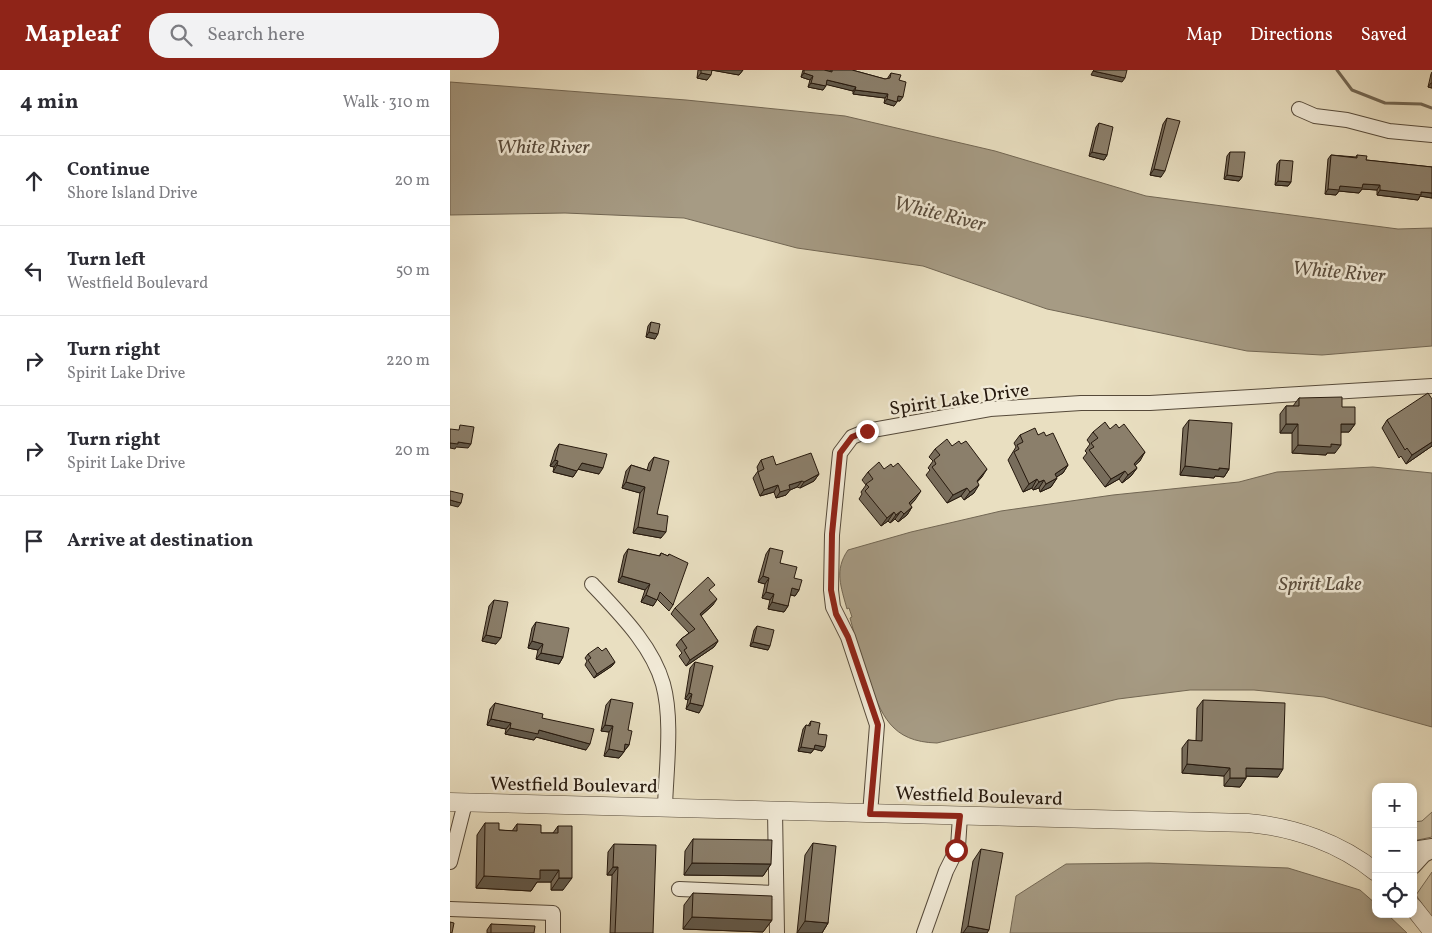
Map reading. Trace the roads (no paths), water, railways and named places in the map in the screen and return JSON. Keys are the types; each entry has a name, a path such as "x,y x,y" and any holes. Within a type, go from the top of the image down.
{"street":[{"path":"1299,109 1315,116 1347,120 1389,131 1432,135"},
{"name":"Spirit Lake Drive","path":"870,814 878,725 848,637 836,614 831,593 832,534 839,461 842,447 852,437 867,431 990,409 1081,403 1150,403 1432,386"},
{"path":"592,584 622,616 644,644 663,684 667,721 665,808"},
{"path":"450,862 458,802"},
{"name":"Westfield Boulevard","path":"458,802 1264,825 1288,830 1322,841 1352,856 1372,869"},
{"path":"775,811 777,933"},
{"path":"924,933 946,871 958,847 960,816"},
{"path":"1417,849 1431,847"},
{"path":"1417,863 1431,847"},
{"path":"679,889 776,893"},
{"path":"450,908 553,913 553,933"},
{"path":"1417,912 1432,931"}],"water":[{"name":"White River","path":"450,82 686,100 845,116 995,151 1146,196 1398,229 1432,228 1432,346 1322,355 1247,351 1047,309 923,266 797,248 684,218 565,213 450,215"},
{"name":"Spirit Lake","path":"1373,467 1432,473 1432,727 1324,697 1254,690 1190,690 1118,699 937,743 909,738 898,732 883,714 861,655 850,618 852,617 849,608 847,609 841,586 841,565 848,550 911,532 1001,511 1113,495 1239,482 1277,472"},
{"path":"1149,863 1288,868 1360,890 1372,900 1372,918 1391,918 1407,933 1010,933 1016,896 1066,864"}],"waterway":[{"path":"1337,70 1352,90 1385,103 1421,104 1432,108"}]}
